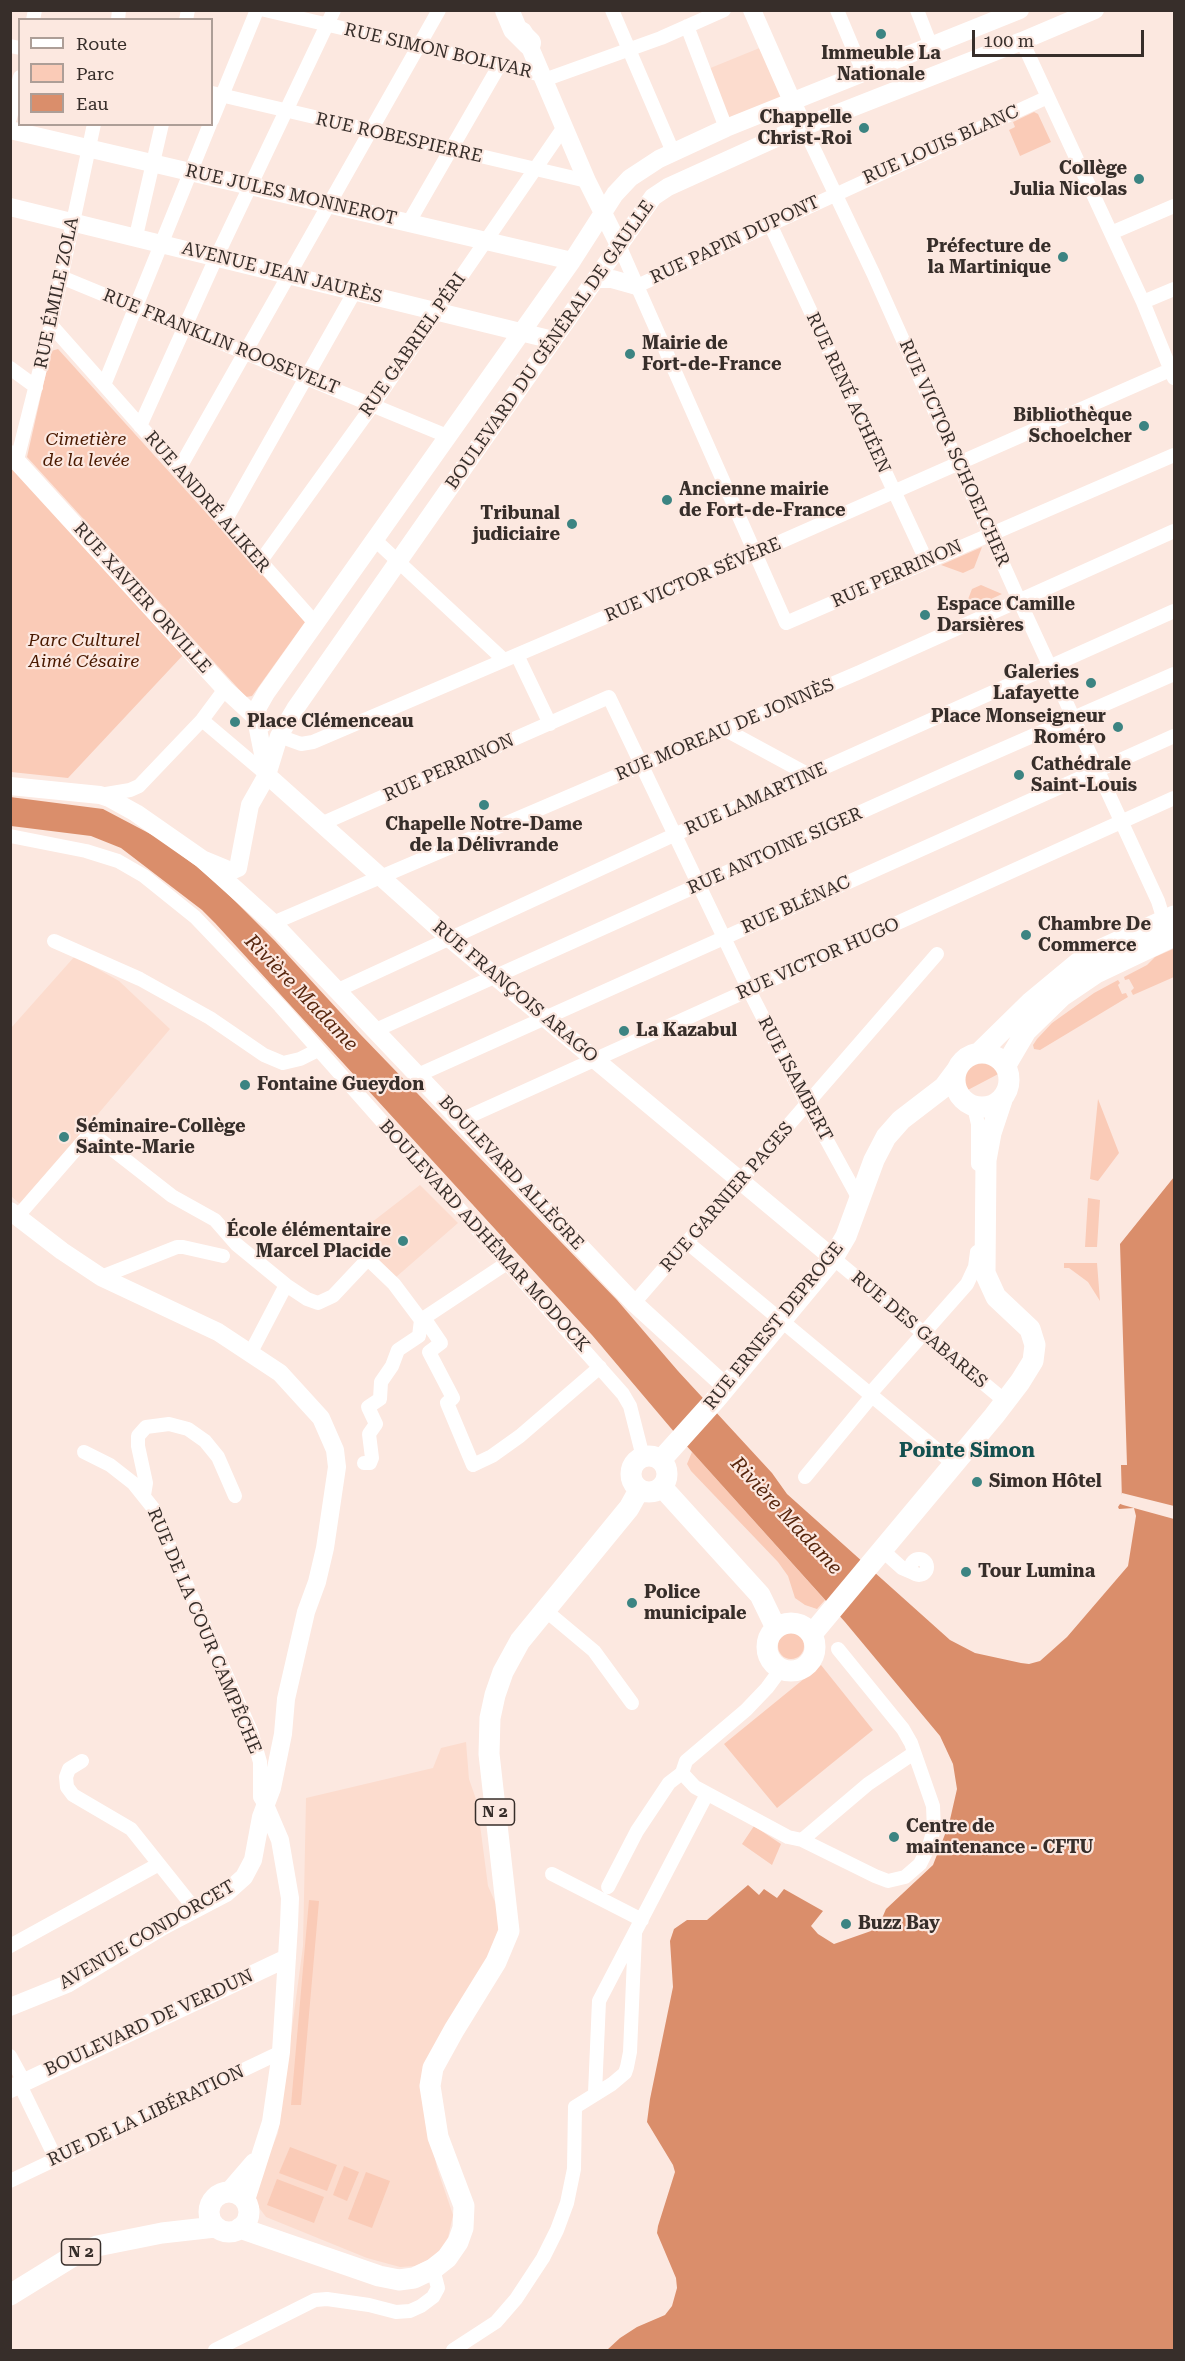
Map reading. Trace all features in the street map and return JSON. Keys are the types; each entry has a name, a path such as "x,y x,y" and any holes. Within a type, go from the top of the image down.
{"highway":[{"path":"507,10 515,28 529,43"}],"main road":[{"path":"514,10 603,215 615,252"},
{"path":"752,10 803,126"},
{"name":"BOULEVARD DU GÉNÉRAL DE GAULLE","path":"267,776 279,736 295,709 643,209 660,191 803,126 1022,41 1095,10"},
{"path":"1010,13 1022,41"},
{"path":"924,78 989,42 1010,13"},
{"name":"BOULEVARD DU GÉNÉRAL DE GAULLE","path":"256,719 258,708 266,693 572,261 615,194 630,178 673,152 726,128 1010,13"},
{"name":"RUE JULES MONNEROT","path":"10,130 572,261"},
{"name":"AVENUE JEAN JAURÈS","path":"10,207 136,236 216,258 553,340"},
{"path":"587,238 597,238 615,252"},
{"path":"596,279 612,279 637,285"},
{"name":"RUE XAVIER ORVILLE","path":"14,457 225,689 256,719 279,736"},
{"path":"378,534 403,555"},
{"path":"251,901 240,862 246,814 254,795 267,776 256,719"},
{"name":"RUE FRANÇOIS ARAGO","path":"267,776 448,937 833,1258"},
{"path":"10,786 100,795"},
{"name":"BOULEVARD ALLÈGRE","path":"100,795 136,813 202,859 273,922 721,1394"},
{"name":"BOULEVARD ALLÈGRE","path":"202,859 231,871 236,870 240,862"},
{"path":"1006,1065 1026,1031 1062,996 1096,973 1153,945 1171,924"},
{"path":"1002,1100 988,1107 974,1107 961,1098 956,1089 956,1071 966,1058 980,1052 1031,1002 1093,953 1171,924"},
{"path":"812,1634 881,1558 1030,1367 1035,1345 1030,1329 996,1297 985,1273 986,1160 991,1133 1010,1083 1006,1065 995,1055 980,1052"},
{"name":"RUE ERNEST DEPROGE","path":"652,1459 677,1444 782,1322 833,1258 846,1236 878,1151 886,1137 901,1120 944,1087 956,1071"},
{"name":"AVENUE CONDORCET","path":"10,2007 67,1984 194,1908 226,1893 244,1877 253,1860 261,1817 273,1788 283,1734 286,1699 306,1612 326,1548 337,1467 333,1442 321,1418 280,1372 251,1352 187,1316 101,1277 14,1214"},
{"path":"652,1459 668,1471 668,1477 662,1487 654,1492 639,1490 632,1481 634,1464 652,1459"},
{"path":"662,1487 760,1595 776,1628"},
{"name":"N 2","path":"241,2208 281,2241 379,2276 399,2280 414,2278 433,2269 447,2258 458,2242 465,2218 464,2206 438,2137 431,2095 431,2077 433,2068 454,2030 496,1962 509,1931 489,1754 490,1718 503,1672 520,1641 622,1516 639,1490"},
{"path":"791,1623 800,1624 812,1634 815,1649 809,1663 796,1671 781,1669 774,1664 767,1651 768,1642 776,1628 791,1623"},
{"path":"241,2208 216,2196 212,2217 227,2232 241,2208 270,2122 281,2052 287,1958 290,1898 280,1840 265,1804"},
{"name":"BOULEVARD DE VERDUN","path":"15,2087 287,1958"},
{"name":"N 2","path":"10,2295 85,2250 162,2233 196,2218 212,2217"}],"street":[{"path":"213,114 216,94 257,10"},
{"name":"RUE SIMON BOLIVAR","path":"265,10 543,78"},
{"path":"140,426 249,187 334,10"},
{"path":"179,470 439,10"},
{"path":"612,10 673,152"},
{"path":"543,78 628,50 724,10"},
{"path":"837,10 862,72"},
{"path":"917,10 931,46"},
{"path":"687,26 726,128"},
{"path":"1022,41 1143,302 1173,373"},
{"path":"409,222 499,66"},
{"path":"10,118 18,85"},
{"name":"RUE ROBESPIERRE","path":"216,94 370,132 587,181"},
{"name":"RUE LOUIS BLANC","path":"834,194 1048,97"},
{"name":"RUE ÉMILE ZOLA","path":"14,457 36,387 51,325 94,126"},
{"path":"136,236 162,126"},
{"path":"104,385 209,126"},
{"name":"RUE VICTOR SCHOELCHER","path":"803,126 873,273 1097,771 1171,924"},
{"name":"RUE GABRIEL PÉRI","path":"260,562 373,405 564,127"},
{"name":"RUE PAPIN DUPONT","path":"637,285 834,194"},
{"path":"1111,234 1174,206"},
{"name":"RUE RENÉ ACHÉEN","path":"770,224 927,562"},
{"path":"615,252 637,285 755,553"},
{"name":"RUE FRANKLIN ROOSEVELT","path":"61,277 447,436"},
{"path":"1143,302 1174,289"},
{"path":"225,522 355,291"},
{"name":"RUE ANDRÉ ALIKER","path":"51,325 316,624"},
{"path":"10,368 36,387"},
{"name":"RUE VICTOR SÉVÈRE","path":"279,736 294,743 307,744 1173,373"},
{"name":"RUE PERRINON","path":"755,553 786,623 1174,455"},
{"name":"RUE MOREAU DE JONNÈS","path":"273,922 726,730 1174,531"},
{"path":"403,555 511,658 550,724"},
{"name":"RUE LAMARTINE","path":"338,990 448,937 1174,611"},
{"name":"RUE ANTOINE SIGER","path":"376,1030 1174,675"},
{"path":"100,795 135,789 207,724 225,689"},
{"name":"RUE PERRINON","path":"321,824 609,697"},
{"name":"RUE ISAMBERT","path":"609,697 723,938 807,1104 859,1199"},
{"name":"RUE FRANÇOIS ARAGO","path":"207,724 267,776"},
{"path":"726,730 809,775"},
{"name":"RUE BLÉNAC","path":"418,1075 1174,736"},
{"name":"RUE VICTOR HUGO","path":"461,1119 1174,798"},
{"name":"BOULEVARD ADHÉMAR MODOCK","path":"10,836 86,851 118,861 144,876 195,917 280,1006 623,1394 652,1459"},
{"path":"54,941 140,979 210,1018 264,1055 283,1063 300,1059 318,1050"},
{"name":"RUE GARNIER PAGES","path":"634,1303 936,954"},
{"path":"805,1477 870,1396 967,1284 975,1267 978,1124 974,1107"},
{"path":"14,1214 84,1140 95,1137 160,1188 215,1220 236,1244 307,1299 318,1303 333,1296 369,1260 394,1284 441,1343 429,1352 453,1398 447,1403 473,1465 492,1456 520,1437 600,1367"},
{"path":"688,1243 954,1464"},
{"path":"101,1277 177,1247 223,1256"},
{"name":"RUE DES GABARES","path":"833,1258 1005,1401"},
{"path":"364,1463 370,1463 372,1458 369,1434 376,1424 368,1407 380,1399 381,1382 392,1366 398,1350 419,1336 422,1319 507,1263"},
{"path":"251,1352 286,1285"},
{"path":"144,1495 146,1483 138,1436 146,1427 169,1424 188,1429 206,1441 218,1457 235,1496"},
{"name":"RUE DE LA COUR CAMPÊCHE","path":"84,1452 111,1465 144,1495 153,1508 251,1731 260,1762 260,1797 265,1804"},
{"path":"881,1558 915,1568"},
{"path":"545,1610 594,1651 632,1703"},
{"path":"682,1773 695,1787 788,1837 802,1840 888,1881 905,1877 920,1864 934,1829 933,1806 903,1729 838,1649"},
{"path":"608,1887 637,1831 669,1783 682,1773 686,1761 746,1710 781,1669"},
{"path":"802,1840 868,1784 914,1753"},
{"path":"82,1761 69,1769 66,1777 67,1787 73,1795 131,1829 194,1908"},
{"path":"595,2093 599,2001 707,1794"},
{"path":"10,1946 159,1863"},
{"path":"552,1874 642,1920"},
{"path":"453,2350 496,2322 516,2299 543,2258 567,2203 574,2169 574,2107 620,2078 627,2067 630,2052 634,1934"},
{"name":"RUE DE LA LIBÉRATION","path":"10,2181 281,2052"},
{"path":"10,2056 22,2078 15,2087 56,2159"},
{"path":"215,2350 315,2300 327,2299 369,2305 396,2312 410,2311 422,2306 433,2297 438,2289 433,2269"}],"shaded area":[{"path":"762,47 783,102 728,126 708,69"},
{"name":"Séminaire-Collège Sainte-Marie","path":"75,956 119,981 170,1029 21,1205 11,1196 11,1028"},
{"name":"École élémentaire Marcel Placide","path":"420,1185 458,1223 395,1278 372,1256 367,1226"},
{"path":"466,1742 469,1779 477,1802 488,1886 499,1911 498,1932 487,1958 426,2071 427,2119 437,2168 453,2215 447,2242 432,2258 416,2266 400,2267 367,2258 266,2217 257,2205 254,2191 278,2133 303,1946 306,1798 433,1768 441,1748"}],"green space":[{"path":"1034,112 1038,114 1051,142 1020,156 1009,130 1015,127 1013,122"},
{"name":"Cimetière de la levée","path":"58,349 305,622 252,696 246,697 27,457 51,351"},
{"name":"Parc Culturel Aimé Césaire","path":"10,464 185,653 68,778 11,772"},
{"path":"982,547 974,568 963,573 941,565"},
{"path":"981,585 1002,594 963,612 972,589"},
{"path":"1173,949 1174,977 1133,995 1131,991 1134,988 1129,979 1125,980 1124,977 1147,965 1155,957"},
{"path":"1118,980 1122,994 1126,993 1128,997 1040,1050 1034,1049 1033,1045 1037,1039 1052,1023 1094,993"},
{"path":"980,1056 991,1058 1004,1071 964,1092 961,1078 965,1067 972,1059"},
{"path":"1098,1099 1119,1153 1098,1181 1090,1179"},
{"path":"1088,1198 1100,1200 1097,1247 1085,1247"},
{"path":"1064,1263 1097,1263 1100,1301 1088,1282 1069,1268 1064,1268"},
{"path":"692,1452 825,1600 817,1609 795,1598 788,1576 778,1562 691,1471 687,1464"},
{"path":"791,1633 800,1637 804,1646 800,1655 791,1659 782,1655 778,1646 782,1637"},
{"path":"821,1665 873,1730 777,1808 724,1744"},
{"path":"754,1826 781,1844 772,1865 742,1844"},
{"path":"309,1900 319,1901 301,2105 291,2105"},
{"path":"290,2147 337,2165 327,2191 279,2173"},
{"path":"344,2166 359,2172 347,2201 333,2195"},
{"path":"366,2172 390,2181 372,2228 348,2219"},
{"path":"277,2179 324,2197 314,2223 267,2205"}],"water":[{"name":"Rivière Madame","path":"10,797 103,809 158,838 223,889 617,1300 678,1371 772,1473 787,1494 950,1640 975,1653 1029,1664 1040,1661 1067,1637 1128,1566 1136,1516 1134,1508 1119,1509 1118,1507 1122,1501 1121,1465 1127,1465 1120,1244 1174,1177 1174,2350 607,2350 637,2327 665,2315 672,2306 677,2288 676,2278 657,2233 675,2172 647,2122 673,1987 670,1941 674,1929 687,1920 707,1920 748,1885 759,1895 764,1889 777,1898 784,1889 823,1911 811,1926 818,1934 834,1944 871,1931 880,1923 886,1909 933,1865 949,1824 957,1789 953,1764 940,1736 845,1622 675,1433 592,1335 215,923 202,910 121,848 91,836 11,826"}],"pier":[{"path":"1122,1493 1174,1506 1174,1519 1118,1503"}],"place":[{"name":"Immeuble La Nationale","path":"881,34"},
{"name":"Chappelle Christ-Roi","path":"864,128"},
{"name":"Collège Julia Nicolas","path":"1139,179"},
{"name":"Préfecture de la Martinique","path":"1063,257"},
{"name":"Mairie de Fort-de-France","path":"630,354"},
{"name":"Bibliothèque Schoelcher","path":"1144,426"},
{"name":"Ancienne mairie de Fort-de-France","path":"667,500"},
{"name":"Tribunal judiciaire","path":"572,524"},
{"name":"Espace Camille Darsières","path":"925,615"},
{"name":"Galeries Lafayette","path":"1091,683"},
{"name":"Place Clémenceau","path":"235,722"},
{"name":"Place Monseigneur Roméro","path":"1118,727"},
{"name":"Cathédrale Saint-Louis","path":"1019,775"},
{"name":"Chapelle Notre-Dame de la Délivrande","path":"484,805"},
{"name":"Chambre De Commerce","path":"1026,935"},
{"name":"La Kazabul","path":"624,1031"},
{"name":"Fontaine Gueydon","path":"245,1085"},
{"name":"Séminaire-Collège Sainte-Marie","path":"64,1137"},
{"name":"École élémentaire Marcel Placide","path":"403,1241"},
{"name":"Simon Hôtel","path":"977,1482"},
{"name":"Tour Lumina","path":"966,1572"},
{"name":"Police municipale","path":"632,1603"},
{"name":"Centre de maintenance - CFTU","path":"894,1837"},
{"name":"Buzz Bay","path":"846,1924"}],"district":[{"name":"Pointe Simon","path":"967,1451"}]}
